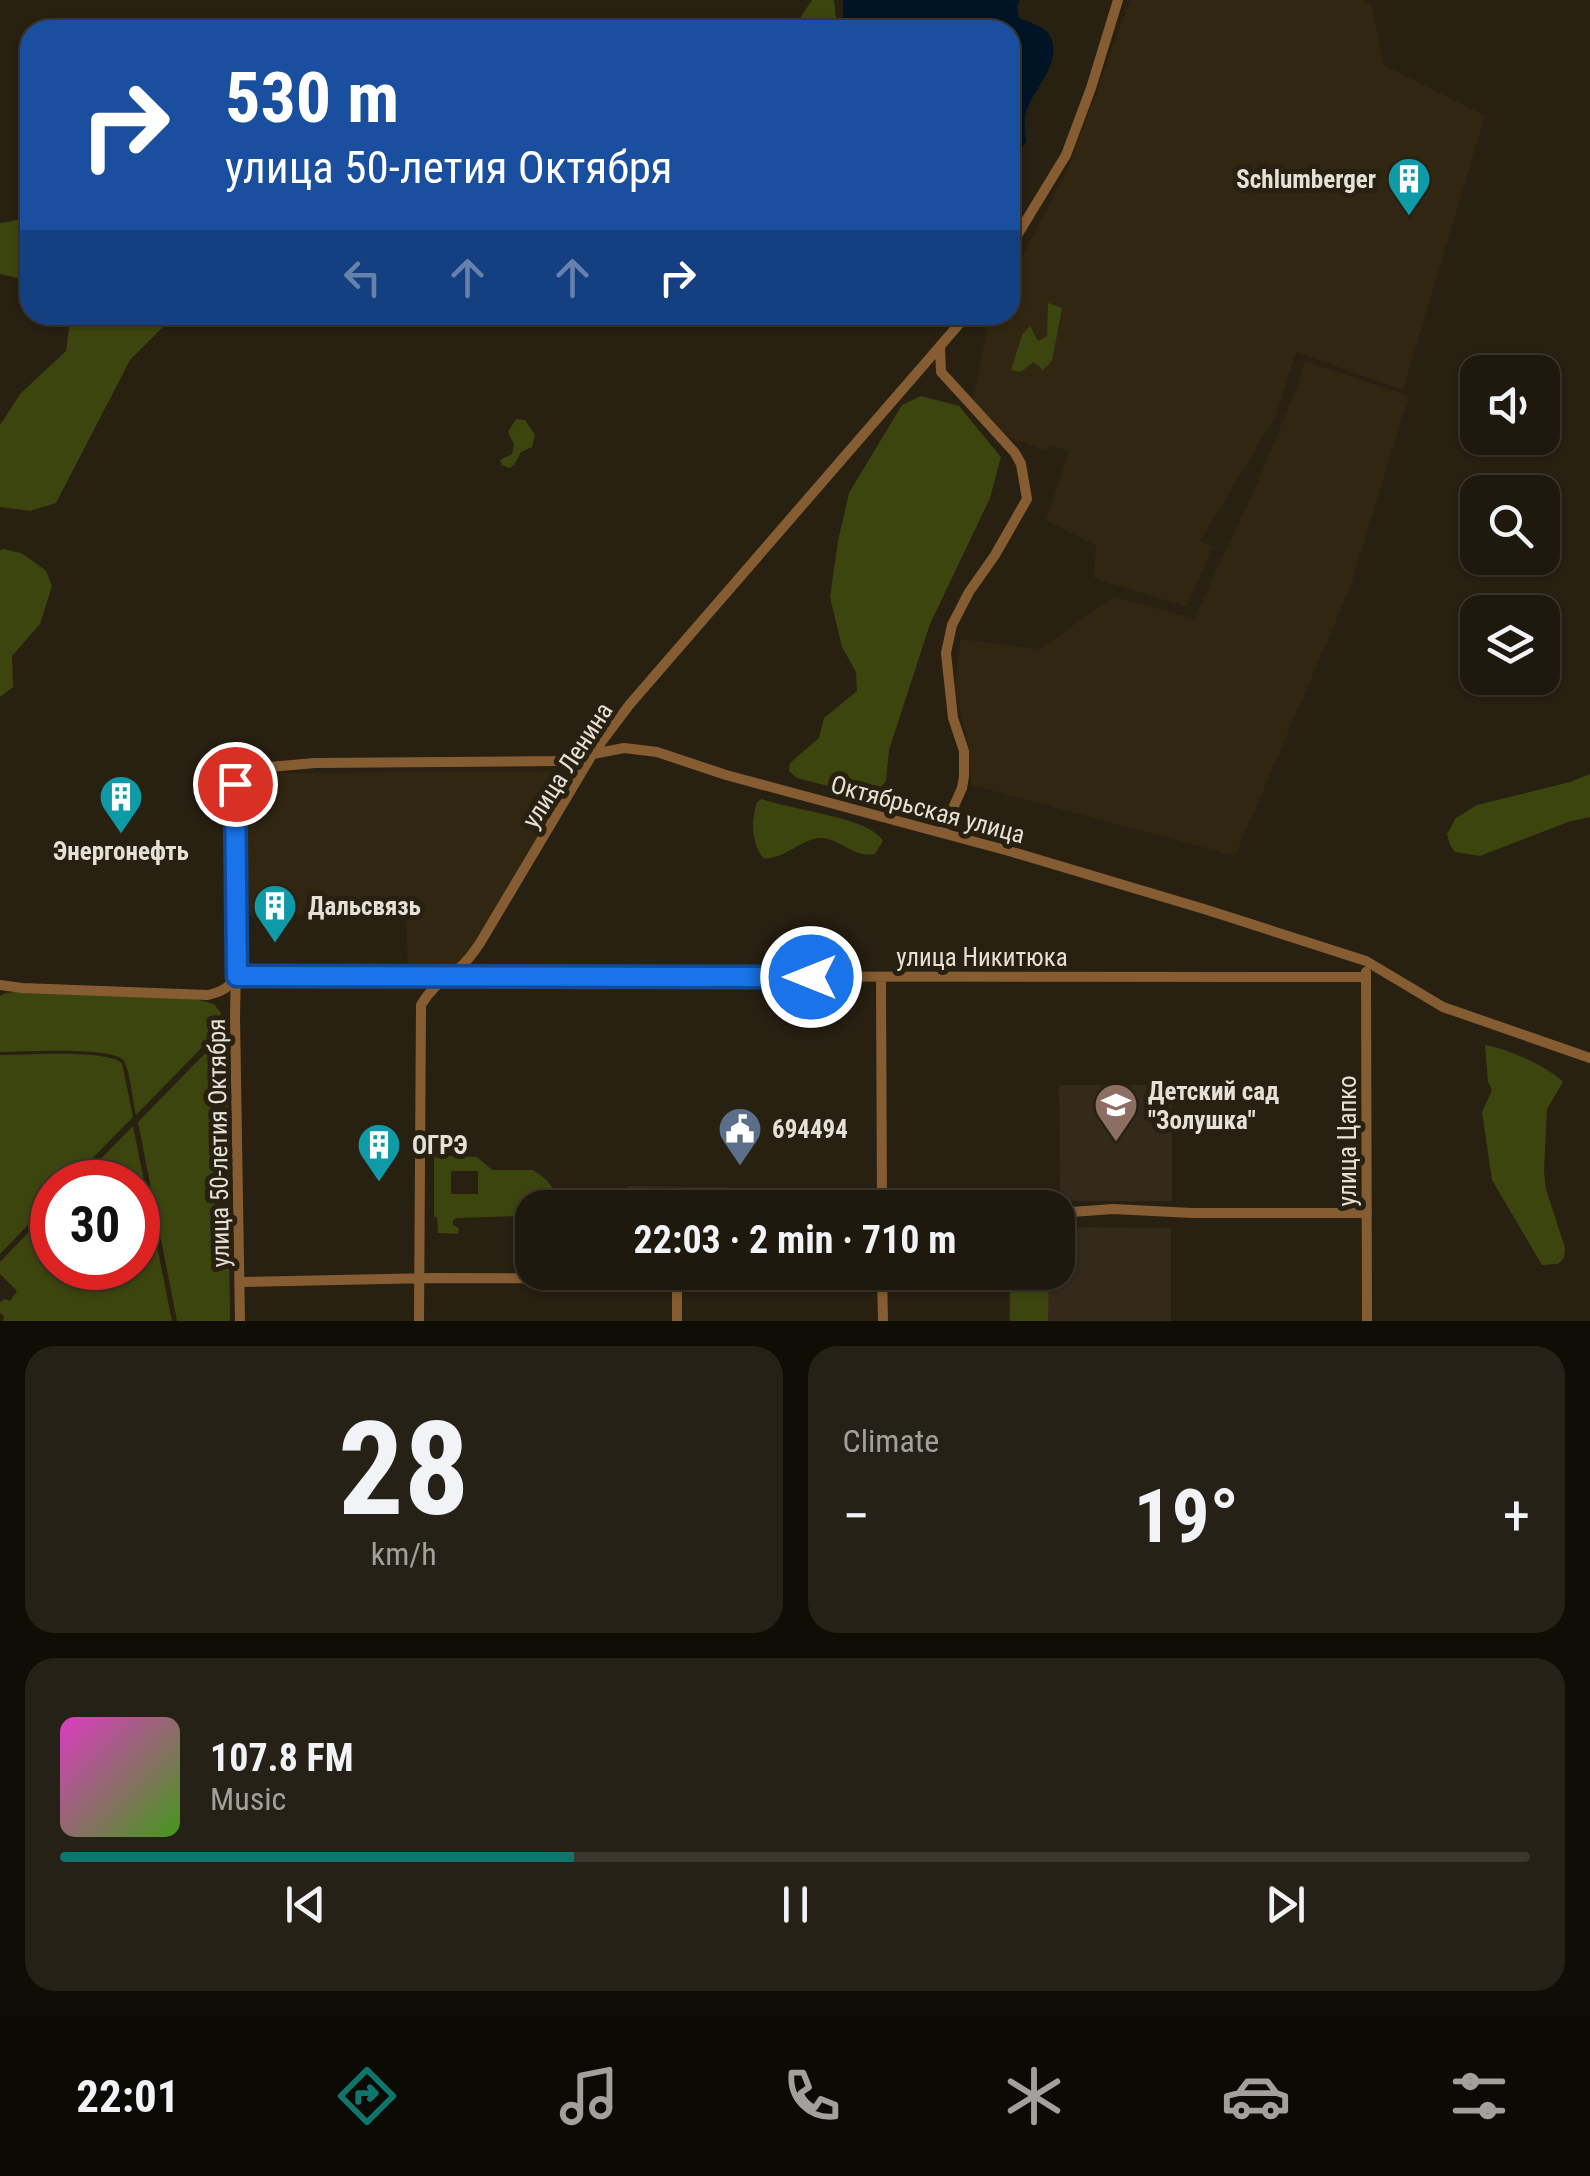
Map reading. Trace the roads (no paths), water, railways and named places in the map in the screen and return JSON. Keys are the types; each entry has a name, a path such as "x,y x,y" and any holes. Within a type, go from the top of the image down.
{"street":[{"path":"1020,231 1066,156 1118,0"},
{"name":"улица Ленина","path":"419,1321 421,1005 480,943 593,753 630,704 958,325"},
{"path":"940,346 941,372"},
{"path":"921,368 941,372 1015,452 1022,464 1027,499 952,625 946,653 954,718 964,750 964,776 942,833"},
{"name":"Октябрьская улица","path":"235,784 247,769 263,766 557,762 624,748 656,752 1204,909 1366,962 1444,1007 1590,1058"},
{"name":"улица 50-летия Октября","path":"235,784 240,1321"},
{"name":"улица Цапко","path":"1366,962 1367,1321"},
{"path":"208,995 232,984 237,976"},
{"name":"улица Никитюка","path":"237,976 1366,977"},
{"path":"881,977 882,1190"},
{"path":"0,984 208,995 220,1000 235,1017"},
{"path":"1075,1212 1113,1209 1367,1213"},
{"path":"240,1282 515,1278"},
{"path":"677,1290 677,1321"},
{"path":"882,1290 883,1321"}],"water":[{"path":"843,0 1020,0 1019,18 1046,31 1053,43 1051,62 1027,109 1026,142 1020,148 1020,20 843,20"}],"place":[{"name":"Schlumberger","path":"1409,217"},
{"name":"Энергонефть","path":"121,835"},
{"name":"Дальсвязь","path":"275,944"},
{"name":"Детский сад \"Золушка\"","path":"1116,1143"},
{"name":"694494","path":"740,1167"},
{"name":"ОГРЭ","path":"379,1183"}]}
